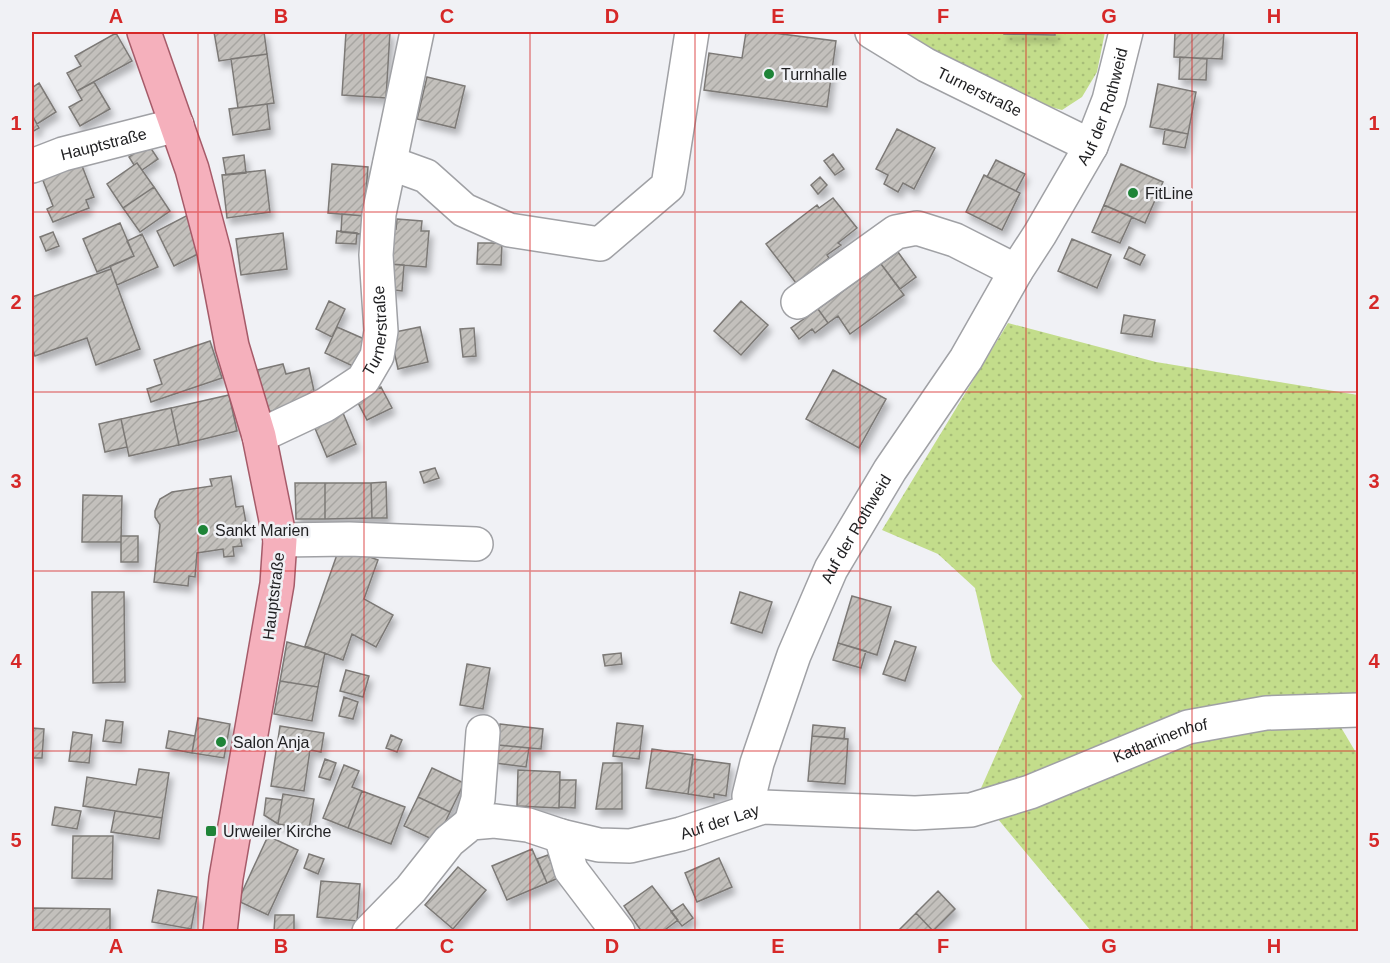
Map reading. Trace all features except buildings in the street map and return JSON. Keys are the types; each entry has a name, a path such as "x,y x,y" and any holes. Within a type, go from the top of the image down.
{"main road":[{"name":"Hauptstraße","path":"144,32 192,169 214,252 232,346 258,436 280,540 278,584 226,878 220,932"}],"street":[{"name":"Turnerstraße","path":"258,436 325,405 363,380 377,357 381,331 376,255 379,214 417,32"},
{"path":"390,163 426,176 464,210 509,230 600,244 668,186 692,32"},
{"name":"Turnerstraße","path":"872,32 926,65 1091,146"},
{"name":"Auf der Rothweid","path":"751,810 749,796 757,763 794,655 831,569 890,470 966,359 1091,146 1108,100 1126,32"},
{"name":"Hauptstraße","path":"32,166 63,154 177,125"},
{"path":"798,302 896,232 917,228 955,240 1016,271"},
{"path":"280,540 349,539 476,544"},
{"name":"Katharinenhof","path":"971,810 1030,792 1188,727 1266,713 1359,710"},
{"path":"369,932 411,889 449,841 471,823 478,799 483,732"},
{"name":"Auf der Lay","path":"471,823 494,821 528,825 599,845 630,846 681,834 763,807 915,813 971,810"},
{"path":"561,836 571,870 618,932"}],"green space":[{"path":"897,32 1105,32 1097,72 1082,97 1062,110 1020,99"},
{"path":"1008,323 1156,362 1358,395 1358,726 1339,724 1358,756 1358,931 1091,931 978,795 1022,696 992,661 975,588 938,554 882,530"}],"place":[{"name":"Turnhalle","path":"769,74"},
{"name":"FitLine","path":"1133,193"},
{"name":"Sankt Marien","path":"203,530"},
{"name":"Salon Anja","path":"221,742"},
{"name":"Urweiler Kirche","path":"211,831"}]}
